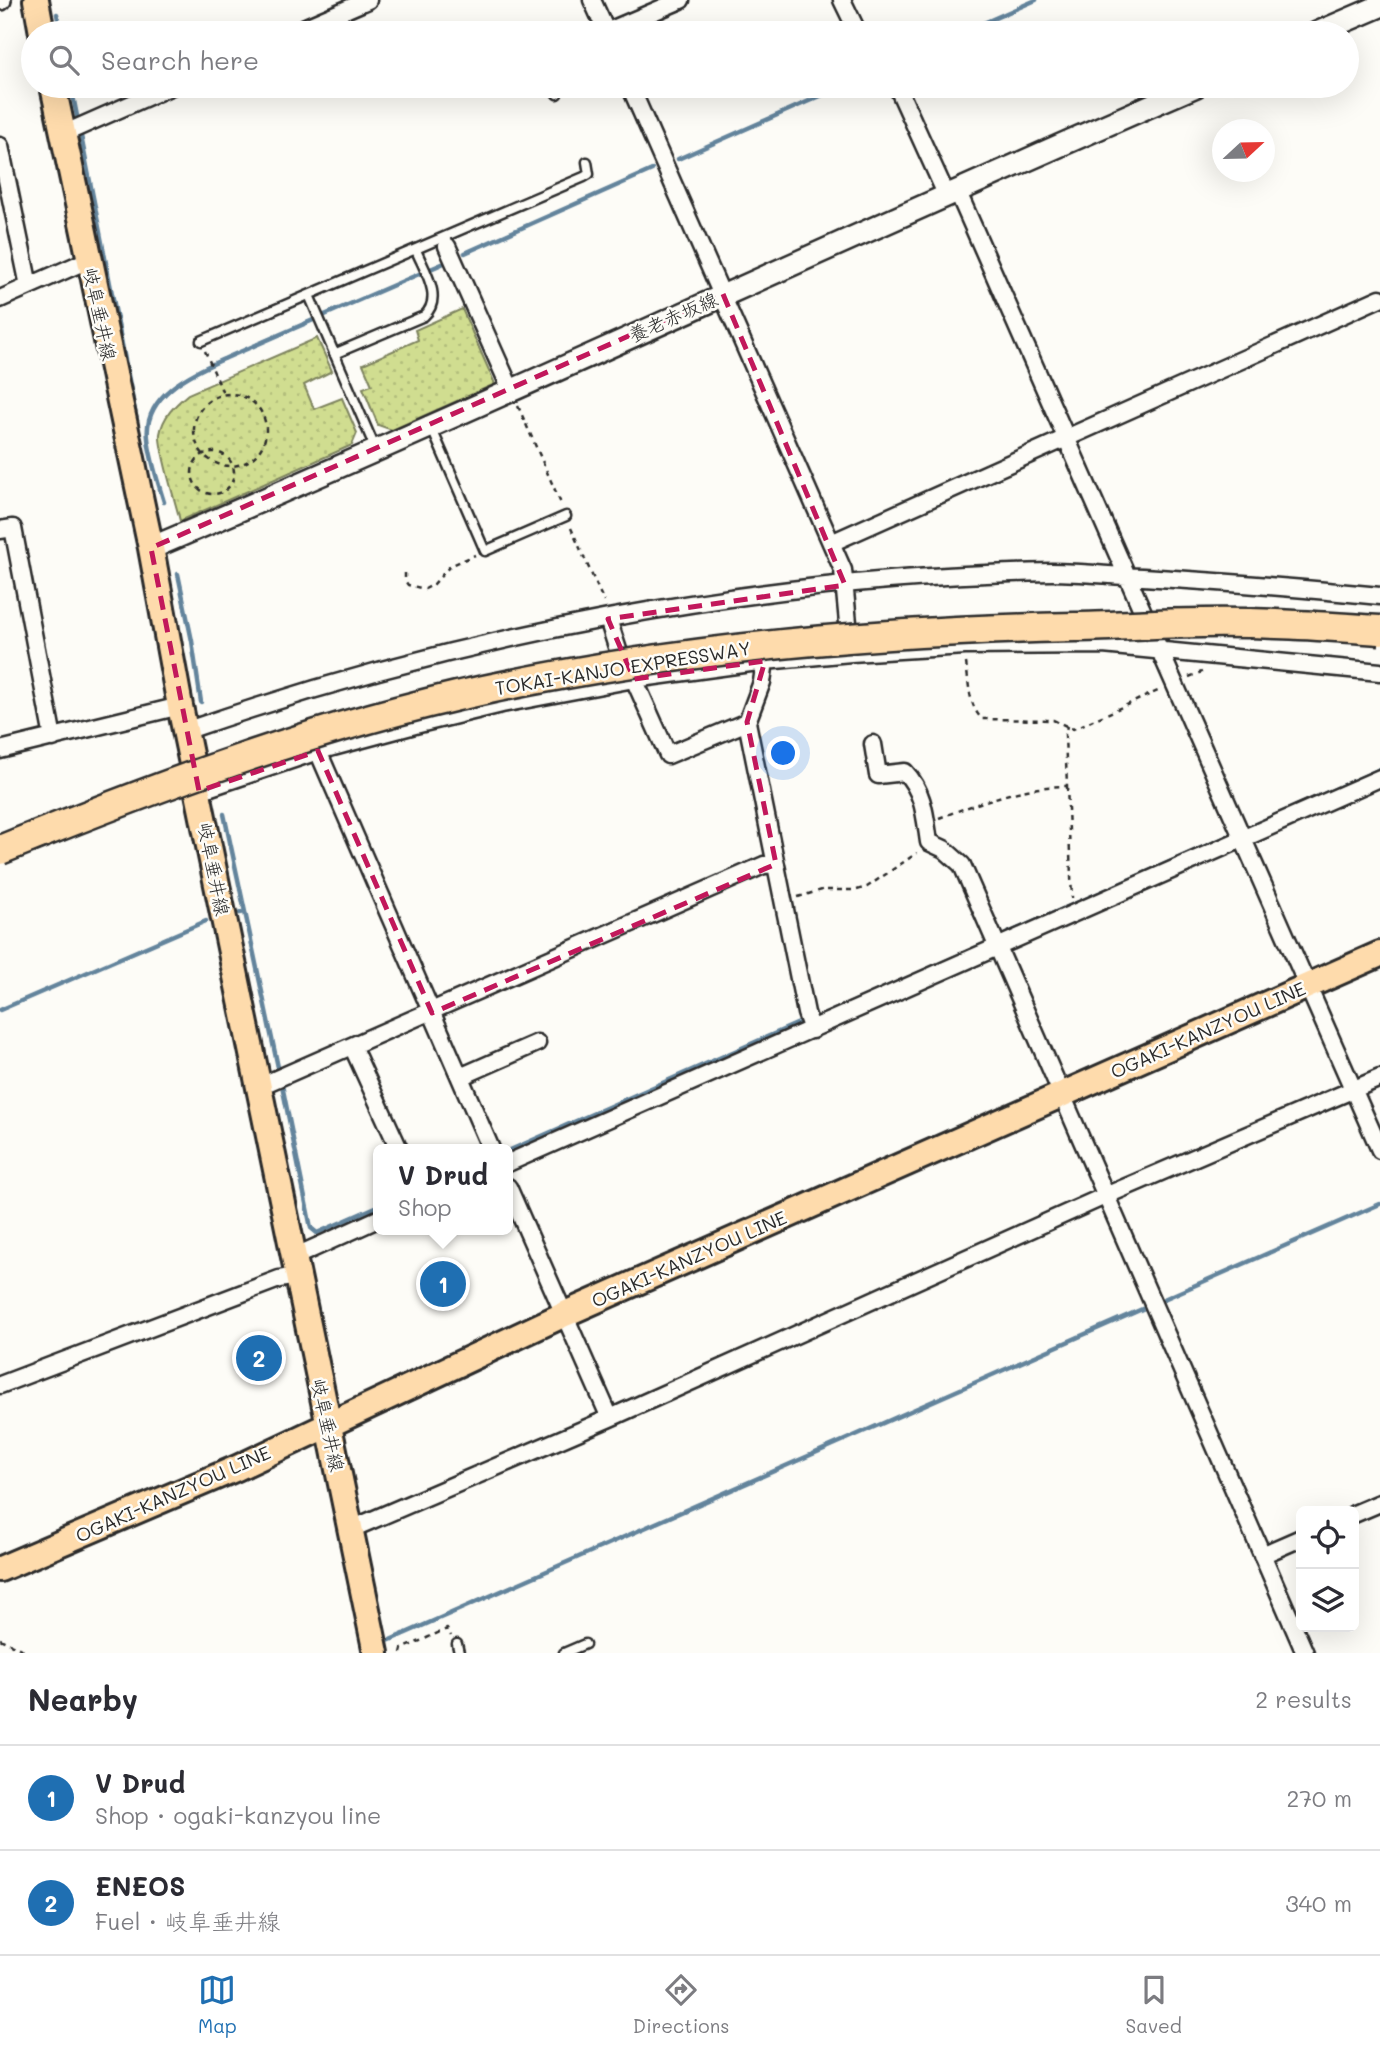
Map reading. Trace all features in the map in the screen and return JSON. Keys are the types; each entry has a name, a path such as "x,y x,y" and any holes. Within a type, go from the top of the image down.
{"highway":[{"name":"TOKAI-KANJO EXPRESSWAY","path":"0,850 233,760 357,723 482,691 611,666 750,646 867,635 1202,622 1380,630"},
{"name":"TOKAI-KANJO EXPRESSWAY","path":"1103,627 1265,637 1380,649"}],"main road":[{"path":"36,0 40,21"},
{"path":"1346,21 1377,8"},
{"name":"岐阜垂井線","path":"56,98 151,548 185,731 374,1643"},
{"name":"養老赤坂線","path":"151,548 1168,98"},
{"name":"OGAKI-KANZYOU LINE","path":"0,1569 237,1468 565,1314 1380,954"}],"street":[{"path":"313,21 342,5 368,0"},
{"path":"592,0 602,21"},
{"path":"634,21 681,0"},
{"path":"842,0 852,21"},
{"path":"63,134 145,98"},
{"path":"635,98 843,570 851,653"},
{"path":"903,98 951,192 1065,438 1380,1150"},
{"path":"0,146 29,286"},
{"path":"447,247 511,390"},
{"path":"0,299 88,260"},
{"path":"831,543 1380,298"},
{"path":"0,530 13,528 53,738"},
{"path":"185,731 342,680 496,643 640,612 845,585 951,576 1055,572 1222,582 1380,596"},
{"path":"608,619 618,650 668,755 747,722"},
{"path":"199,791 318,751 502,704 634,679 765,661 965,646 1103,645 1380,672"},
{"path":"765,661 762,681 747,722 806,1013 812,1030"},
{"path":"0,750 180,706"},
{"path":"873,744 878,775 905,772 922,796 929,842 944,849 962,865 1305,1653"},
{"path":"318,751 489,1144"},
{"path":"513,1161 1380,778"},
{"path":"258,1087 353,1048 764,865 776,864"},
{"path":"460,1077 537,1043"},
{"path":"353,1048 397,1144"},
{"path":"349,1530 610,1418 1105,1196 1380,1078"},
{"path":"513,1198 610,1418"},
{"path":"0,1385 266,1284 373,1222"},
{"path":"1359,1512 1380,1503"},
{"path":"1262,1555 1296,1540"}],"lane":[{"path":"201,341 584,177 589,174 587,162"},
{"path":"334,354 424,316 431,309 434,300 416,250"},
{"path":"309,295 376,450"},
{"path":"431,426 485,551 566,516"},
{"path":"564,1653 585,1644"}],"path":[{"path":"208,358 223,393"},
{"path":"223,393 246,397 255,404 266,424 266,435 255,456 246,463 222,466 203,454 195,442 193,429 195,417 202,406 223,393"},
{"path":"217,452 233,466 233,479 225,490 212,494 195,484 194,464 203,454 217,452"},
{"path":"405,573 408,585 425,589 433,585 450,566 485,551"},
{"path":"965,646 971,698 976,713 982,719 1053,720 1073,729 1213,667 1216,655"},
{"path":"1067,726 1065,734 1073,901"},
{"path":"926,823 992,799 1041,786 1067,786"},
{"path":"783,901 822,890 857,890 867,887 889,874 929,842"},
{"path":"401,1653 402,1649 447,1629 458,1649"},
{"path":"0,1639 29,1653"}],"highlighted area":[{"path":"723,294 845,585 608,619 634,679 765,661 747,722 776,864 432,1013 318,751 199,791 151,548"}],"green space":[{"path":"462,309 495,384 392,430 378,425 363,388 372,385 363,364 418,340 415,330"},
{"path":"317,338 332,371 304,385 314,409 342,398 357,433 352,445 180,521 160,441 164,422 170,411 188,394"}],"waterway":[{"path":"988,21 1036,0"},
{"path":"57,14 58,21"},
{"path":"73,98 77,116"},
{"path":"678,159 816,98"},
{"path":"81,136 137,421"},
{"path":"465,253 652,170"},
{"path":"164,502 150,454 149,423 153,409 173,387 213,364 442,264"},
{"path":"178,574 201,702"},
{"path":"1245,829 1380,769"},
{"path":"224,814 245,912 240,913"},
{"path":"1006,934 1233,834"},
{"path":"245,912 279,1072"},
{"path":"0,1010 206,921"},
{"path":"815,1019 982,945"},
{"path":"513,1149 801,1022"},
{"path":"282,1085 311,1228 317,1233 373,1208"},
{"path":"1157,1302 1380,1204"},
{"path":"381,1644 1149,1306"}],"place":[{"name":"V Drud","path":"443,1284"},
{"name":"ENEOS","path":"259,1358"}]}
